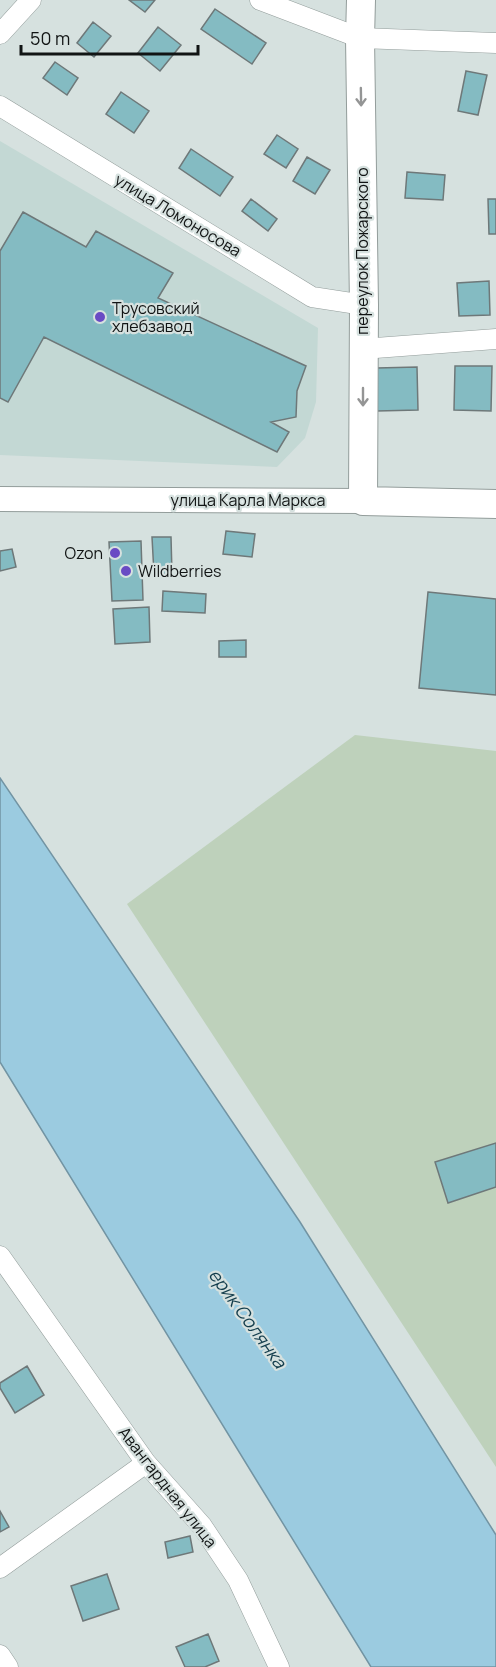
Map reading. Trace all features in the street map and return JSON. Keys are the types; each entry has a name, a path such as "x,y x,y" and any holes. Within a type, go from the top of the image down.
{"main road":[{"name":"переулок Пожарского","path":"361,0 363,501"},
{"name":"улица Карла Маркса","path":"363,501 496,504"}],"street":[{"path":"0,34 31,0"},
{"path":"260,0 360,38 496,43"},
{"name":"улица Ломоносова","path":"0,106 312,297 364,305"},
{"path":"362,349 496,339"},
{"name":"улица Карла Маркса","path":"0,499 363,501"},
{"name":"Авангардная улица","path":"0,1256 146,1463 202,1526 237,1580 279,1667"},
{"path":"0,1568 146,1463"},
{"path":"0,1656 8,1667"}],"shaded area":[{"name":"Трусовский хлебзавод","path":"0,141 318,328 316,402 305,438 277,467 0,455"}],"green space":[{"path":"355,735 496,751 496,1467 127,904"}],"water":[{"name":"ерик Солянка","path":"0,778 300,1222 496,1535 496,1667 371,1667 0,1062"}],"building":[{"path":"129,0 155,0 145,12"},
{"path":"215,9 266,43 252,64 201,29"},
{"path":"93,22 111,36 94,57 77,43"},
{"path":"158,27 181,45 160,71 138,53"},
{"path":"55,62 78,78 67,95 43,78"},
{"path":"466,71 487,75 478,115 458,111"},
{"path":"121,92 149,111 134,133 106,114"},
{"path":"277,135 298,149 286,168 264,154"},
{"path":"191,149 233,177 220,196 179,168"},
{"path":"307,157 330,170 315,194 293,181"},
{"path":"407,172 445,175 443,200 405,198"},
{"path":"251,199 277,219 268,231 242,211"},
{"path":"488,199 496,199 496,234 489,234"},
{"name":"Трусовский хлебзавод","path":"23,212 86,247 96,231 173,273 158,298 306,366 297,391 296,417 271,422 289,432 277,452 44,337 8,402 0,398 0,251"},
{"path":"489,281 490,315 459,316 457,283"},
{"path":"455,366 492,366 491,411 454,410"},
{"path":"417,367 418,410 377,411 377,368"},
{"path":"226,531 255,534 252,557 223,554"},
{"path":"152,537 171,537 172,574 154,574"},
{"name":"Wildberries","path":"141,541 143,600 112,601 109,542"},
{"path":"12,549 16,567 0,571 0,551"},
{"path":"163,591 206,594 205,613 162,611"},
{"path":"428,592 496,599 496,695 419,688"},
{"path":"149,607 150,642 115,644 113,609"},
{"path":"246,640 246,657 219,657 219,641"},
{"path":"496,1143 496,1187 448,1203 435,1162"},
{"path":"27,1366 44,1395 15,1413 0,1388 0,1383"},
{"path":"0,1511 9,1527 0,1532"},
{"path":"190,1536 193,1552 168,1558 165,1542"},
{"path":"107,1574 119,1609 83,1621 71,1586"},
{"path":"208,1634 219,1661 205,1667 185,1667 176,1647"}],"place":[{"name":"Трусовский хлебзавод","path":"100,317"},
{"name":"Ozon","path":"115,553"},
{"name":"Wildberries","path":"126,571"}]}
